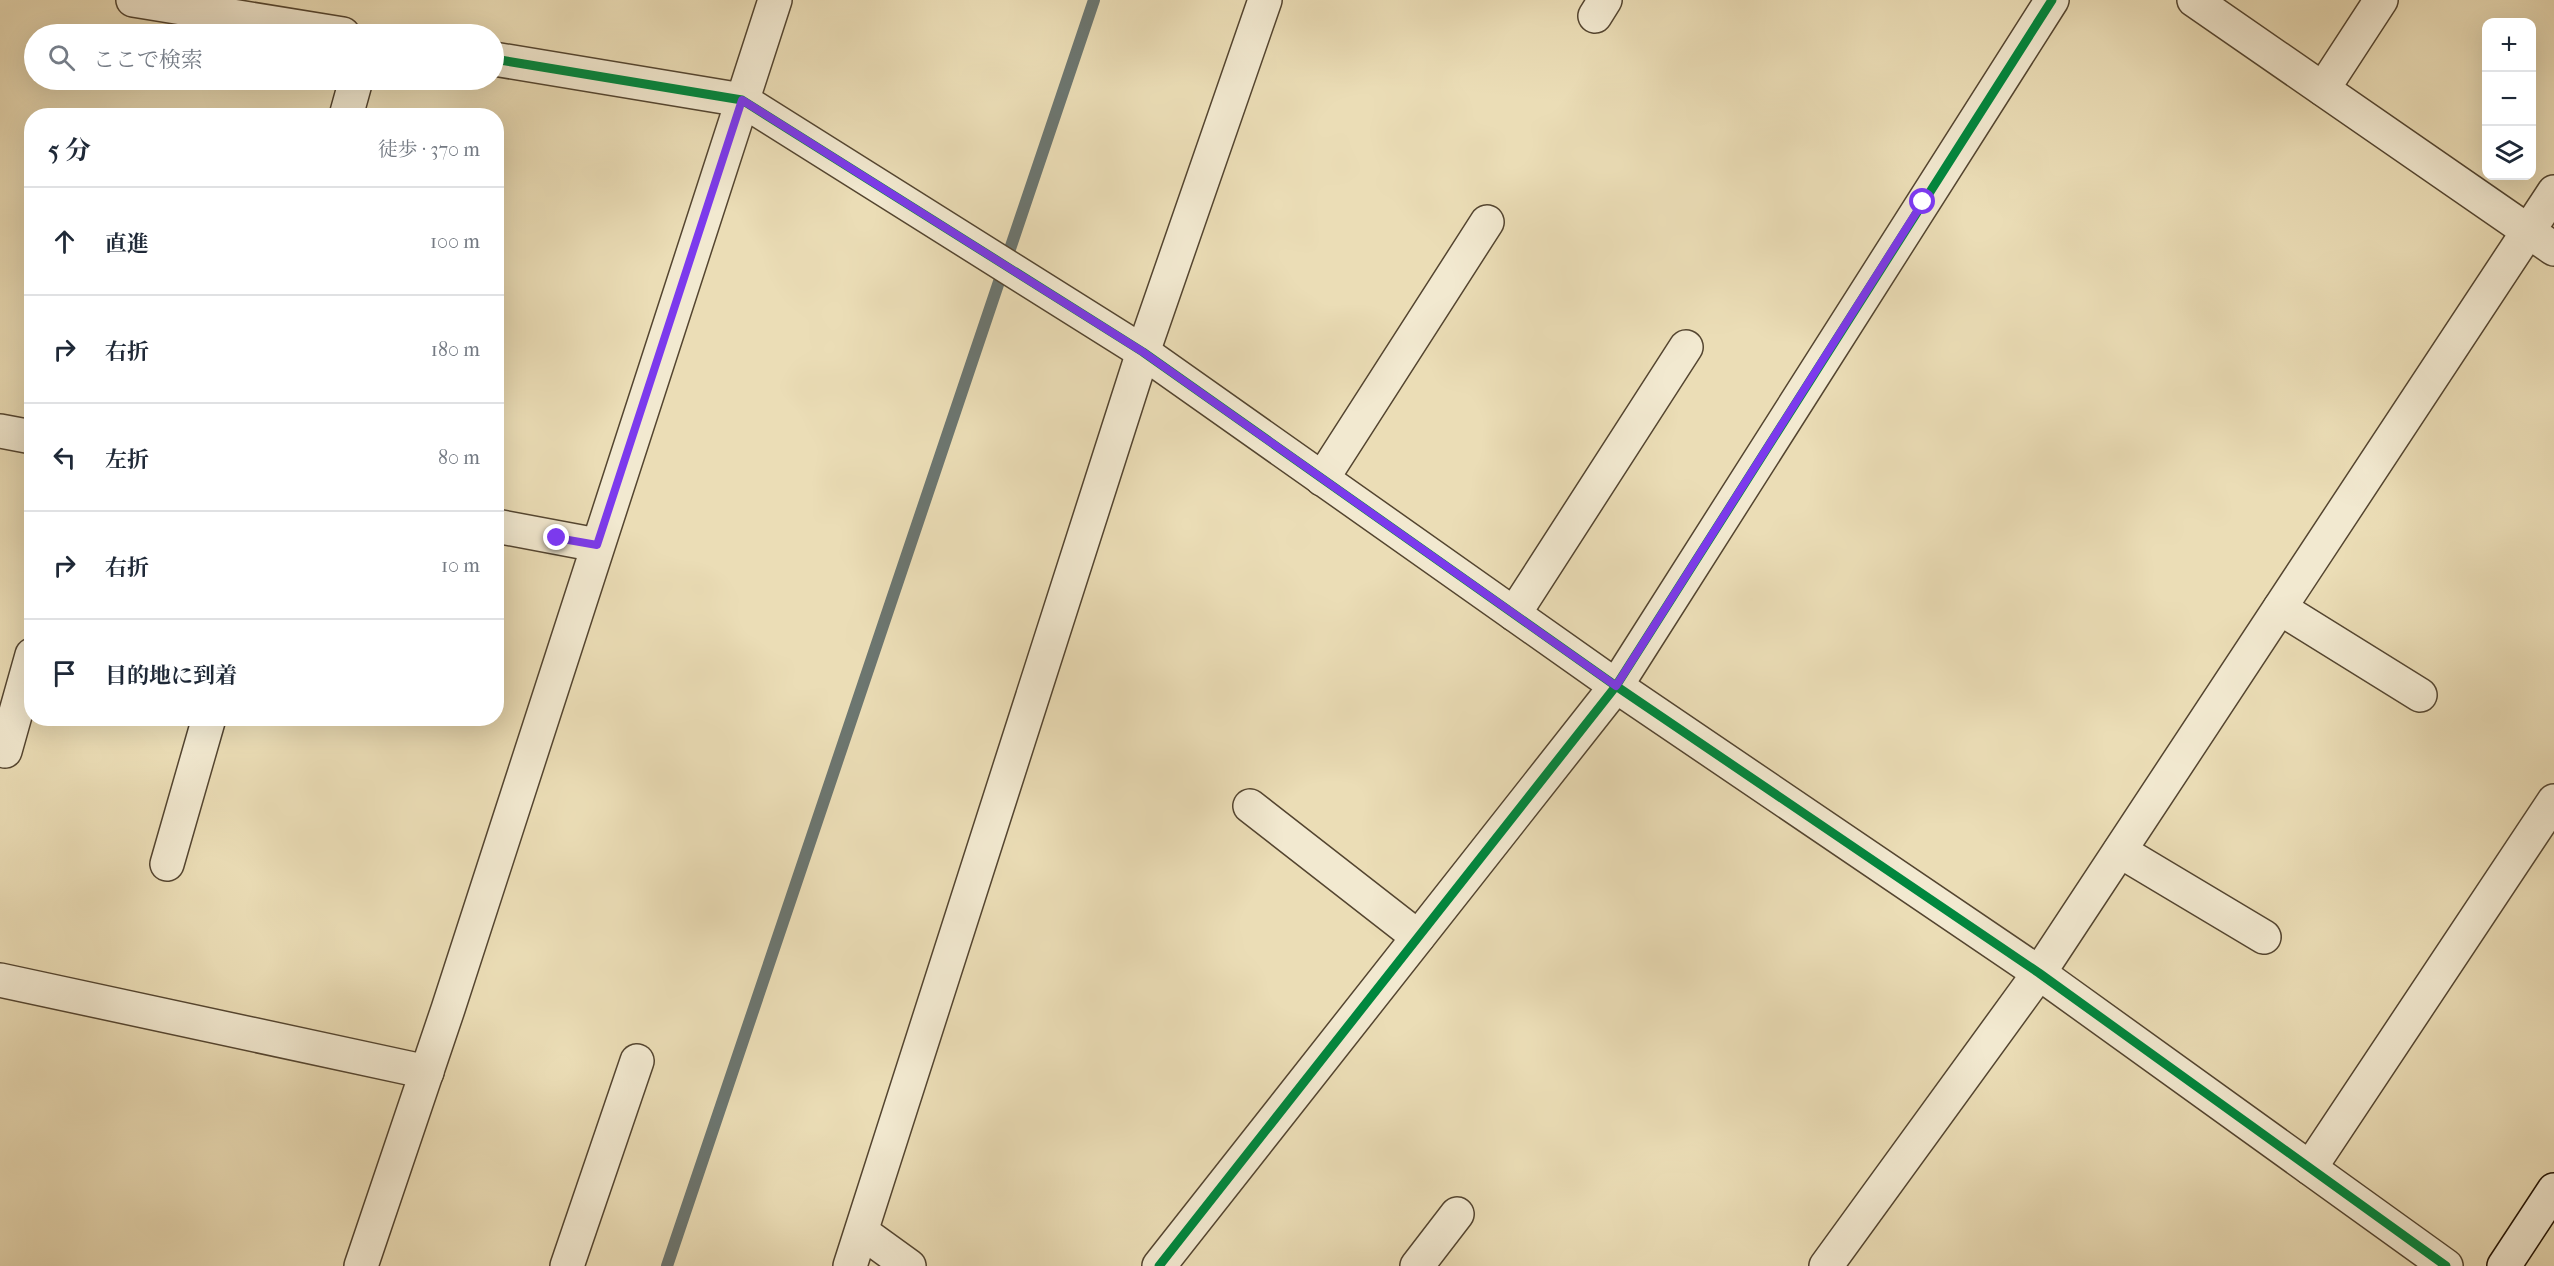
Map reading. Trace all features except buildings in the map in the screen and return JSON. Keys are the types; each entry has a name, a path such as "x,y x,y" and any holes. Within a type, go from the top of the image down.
{"street":[{"path":"134,0 282,24"},
{"path":"361,1266 427,1072 775,0"},
{"path":"850,1266 1143,352 1265,0"},
{"path":"1159,1266 1616,686 2052,0"},
{"path":"2194,0 2541,240"},
{"path":"2323,89 2380,0"},
{"path":"504,61 742,100 1143,352 1616,686 2040,972 2446,1266"},
{"path":"348,108 353,90"},
{"path":"1826,1266 2040,972 2280,608 2541,240 2554,192"},
{"path":"1322,479 1487,222"},
{"path":"1514,614 1686,347"},
{"path":"0,431 24,436"},
{"path":"504,528 597,545"},
{"path":"2280,608 2420,694"},
{"path":"5,751 24,683"},
{"path":"167,864 207,726"},
{"path":"2310,1168 2554,801"},
{"path":"1250,806 1418,937"},
{"path":"2120,851 2264,937"},
{"path":"0,980 427,1072"},
{"path":"567,1266 637,1061"},
{"path":"2504,1266 2554,1190"},
{"path":"1417,1266 1457,1214"},
{"path":"862,1232 909,1266"}],"waterway":[{"path":"667,1266 1094,0"}],"cycle path":[{"path":"1159,1266 1616,686 2052,0"},
{"path":"504,61 742,100 1143,352 1616,686 2039,973 2446,1266"}],"route":[{"path":"557,538 597,545 742,100 1143,352 1616,686 1923,202"}]}
